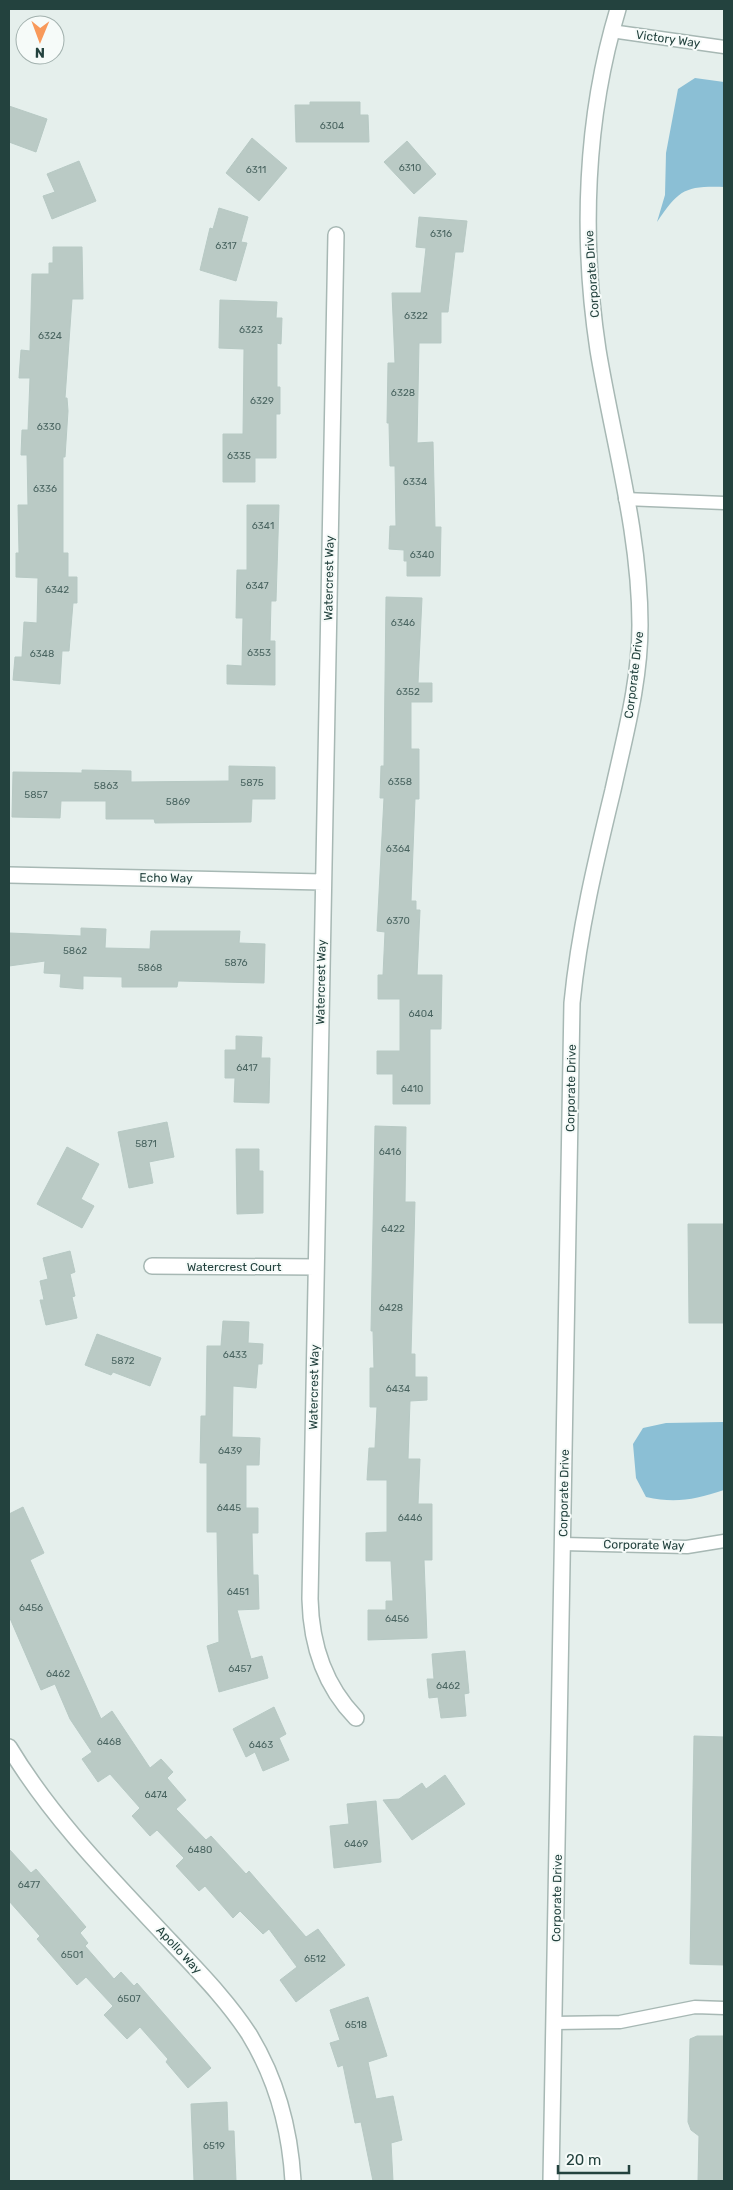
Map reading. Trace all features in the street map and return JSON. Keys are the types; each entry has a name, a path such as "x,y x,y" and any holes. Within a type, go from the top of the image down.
{"street":[{"name":"Corporate Drive","path":"551,2181 572,1004 586,908 630,715 638,661 639,582 598,350 589,261 589,194 597,105 618,9"},
{"name":"Watercrest Way","path":"336,235 311,1620 318,1653 325,1674 342,1702 356,1718"},
{"name":"Echo Way","path":"9,875 323,882"},
{"name":"Watercrest Court","path":"152,1266 316,1267"},
{"name":"Apollo Way","path":"9,1748 24,1773 56,1817 212,1986 248,2033 270,2076 283,2114 290,2146 293,2181"}],"lane":[{"name":"Victory Way","path":"612,31 724,47"},
{"path":"626,500 724,503"},
{"name":"Corporate Way","path":"563,1544 687,1547 724,1541"},
{"path":"554,2023 620,2022 695,2008 724,2008"}],"water":[{"path":"695,78 724,82 724,187 691,189 684,192 671,203 657,222 665,195 666,153 678,89"},
{"path":"724,1422 724,1490 686,1500 646,1497 636,1478 633,1444 643,1428 666,1423"}],"building":[{"path":"310,102 360,102 360,115 368,115 369,142 296,142 295,105 310,105"},
{"path":"9,106 47,119 36,152 9,142"},
{"path":"252,138 287,168 259,201 226,173"},
{"path":"407,141 436,174 414,194 384,162"},
{"path":"79,161 96,201 52,219 43,196 55,192 47,174"},
{"path":"219,208 248,217 241,242 247,243 236,281 200,270 210,228 213,229"},
{"path":"419,217 467,221 463,252 455,252 448,312 441,312 441,343 419,343 417,443 433,442 435,527 441,527 440,576 407,576 407,561 404,561 404,550 389,549 390,526 396,526 395,466 390,466 389,423 387,423 388,363 395,363 392,293 421,293 426,248 416,247"},
{"path":"53,247 82,247 83,299 72,299 65,398 67,398 68,411 65,457 63,457 63,553 68,553 68,577 77,577 77,603 73,603 69,651 62,651 60,684 13,680 15,657 22,657 24,622 37,623 38,578 16,577 16,553 19,553 18,505 28,505 27,455 21,455 22,430 28,430 30,378 19,378 21,350 30,351 32,274 49,274 49,263 53,263"},
{"path":"220,300 277,302 276,318 282,318 281,344 277,343 277,387 280,387 280,414 276,414 276,458 255,458 255,482 223,482 223,434 243,434 244,349 219,348"},
{"path":"247,505 279,505 276,601 271,601 270,641 275,641 275,685 227,684 227,665 242,666 243,618 236,618 237,570 247,570"},
{"path":"386,597 422,598 418,683 432,683 432,702 411,702 411,749 419,749 419,799 415,799 411,901 416,901 416,910 420,910 417,975 442,975 441,1029 430,1029 430,1104 393,1104 393,1074 377,1074 377,1051 400,1051 400,999 378,999 378,975 383,975 385,932 377,931 384,798 380,798 381,766 384,766"},
{"path":"229,766 275,767 275,799 252,799 251,822 155,823 154,819 106,819 106,801 61,801 60,818 12,817 13,772 82,773 82,770 131,771 131,782 229,781"},
{"path":"81,928 106,929 105,948 150,949 151,931 240,931 239,943 265,944 264,983 178,981 177,987 122,987 122,977 83,976 83,989 60,987 61,974 44,973 45,961 9,966 9,933 81,936"},
{"path":"236,1036 262,1037 261,1058 270,1058 269,1103 234,1102 235,1078 225,1078 225,1050 236,1050"},
{"path":"167,1122 174,1157 149,1162 153,1183 129,1188 118,1132"},
{"path":"375,1126 406,1127 405,1202 415,1202 411,1354 415,1354 415,1377 427,1377 427,1400 410,1401 408,1459 420,1459 418,1504 432,1504 432,1560 424,1560 427,1638 368,1640 368,1610 386,1610 386,1601 393,1601 391,1561 366,1561 366,1533 387,1532 387,1480 367,1480 369,1448 375,1448 377,1407 370,1407 370,1368 374,1368 373,1331 371,1331"},
{"path":"67,1147 99,1164 81,1199 94,1206 82,1228 37,1204"},
{"path":"236,1149 259,1149 259,1171 263,1171 263,1213 237,1214"},
{"path":"688,1224 724,1224 724,1323 689,1323"},
{"path":"70,1251 75,1272 70,1274 75,1296 72,1297 77,1318 46,1325 40,1300 44,1300 40,1281 48,1279 43,1258"},
{"path":"223,1321 249,1322 248,1343 263,1344 262,1364 258,1364 256,1388 233,1386 232,1437 260,1438 259,1465 246,1465 246,1508 258,1508 258,1533 252,1533 253,1575 258,1575 259,1609 237,1610 251,1659 262,1656 268,1678 219,1692 207,1646 219,1642 217,1532 207,1532 207,1463 200,1463 201,1416 206,1416 207,1346 221,1346"},
{"path":"97,1334 161,1358 150,1386 113,1372 111,1375 85,1365"},
{"path":"23,1507 44,1553 30,1560 101,1719 112,1711 150,1768 161,1759 173,1772 167,1778 186,1800 176,1809 206,1840 211,1836 246,1874 249,1871 306,1937 318,1929 345,1965 296,2002 280,1980 297,1967 269,1929 263,1934 240,1911 233,1918 205,1886 199,1891 176,1866 184,1858 157,1830 150,1836 132,1816 140,1808 110,1774 98,1782 82,1759 92,1752 70,1719 55,1684 41,1690 9,1616 9,1514"},
{"path":"465,1651 469,1693 464,1694 466,1716 441,1718 438,1697 429,1698 427,1679 434,1679 432,1654"},
{"path":"274,1707 286,1734 279,1738 289,1760 263,1771 255,1752 246,1757 233,1729"},
{"path":"694,1736 724,1737 724,1965 690,1964"},
{"path":"445,1775 465,1804 412,1840 383,1800 399,1799 422,1783 426,1789"},
{"path":"376,1801 381,1862 334,1868 330,1826 349,1824 347,1804"},
{"path":"9,1849 31,1873 36,1869 86,1927 80,1933 88,1943 85,1946 114,1979 121,1972 134,1986 137,1983 211,2068 188,2088 166,2062 168,2059 140,2027 127,2039 104,2015 113,2006 86,1977 77,1985 37,1939 40,1936 9,1901"},
{"path":"368,1997 387,2056 368,2062 376,2099 393,2096 402,2140 391,2143 393,2181 373,2181 361,2122 355,2123 343,2065 338,2067 330,2043 340,2040 330,2010"},
{"path":"697,2036 724,2036 724,2181 698,2181 699,2136 691,2130 688,2122 690,2039"},
{"path":"227,2102 228,2131 234,2131 236,2181 194,2181 191,2104"}]}
